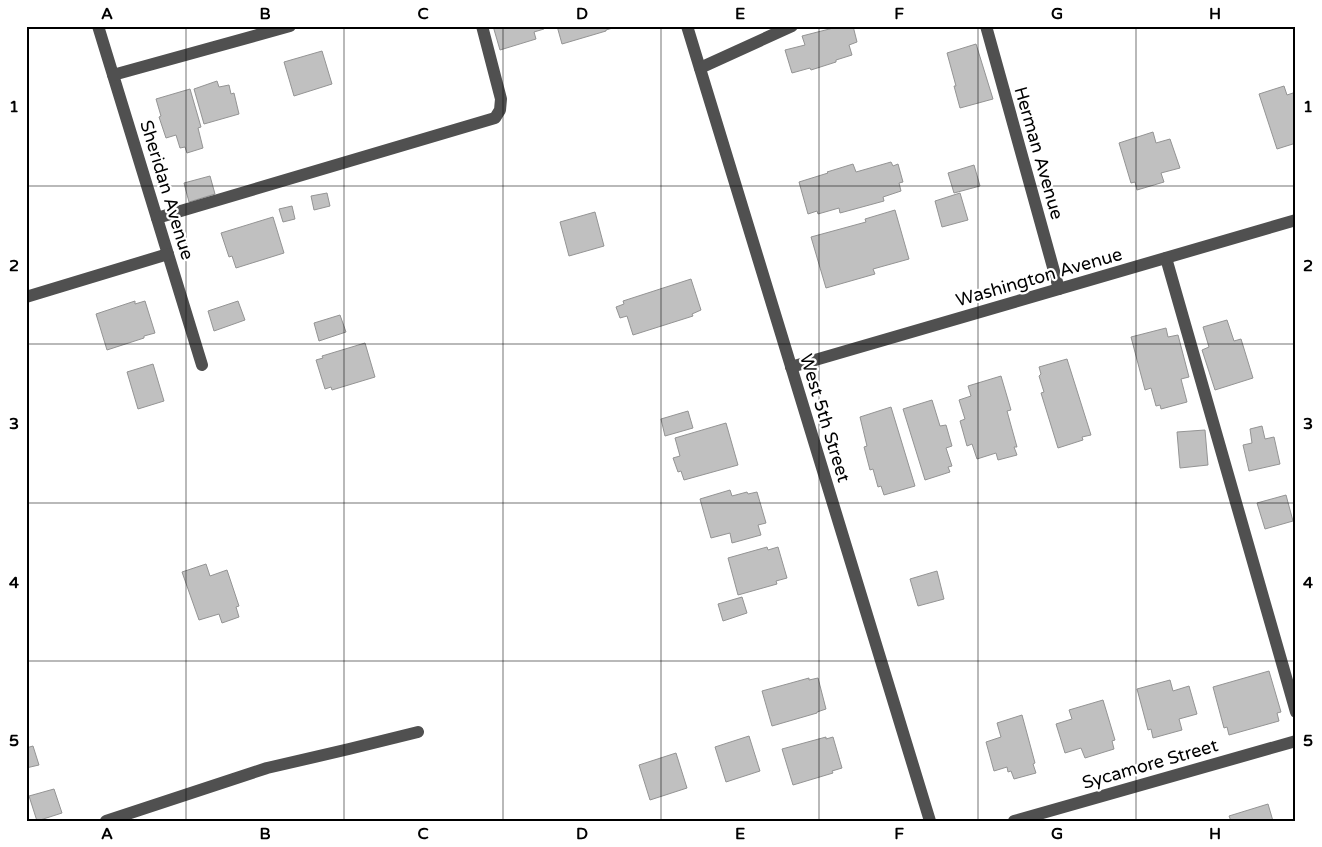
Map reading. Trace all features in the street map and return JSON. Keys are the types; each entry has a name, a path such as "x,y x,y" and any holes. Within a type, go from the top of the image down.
{"street":[{"name":"Sheridan Avenue","path":"98,26 202,364"},
{"path":"114,75 290,26"},
{"path":"157,218 495,118 500,110 501,99 482,26"},
{"name":"West 5th Street","path":"687,26 930,821"},
{"path":"700,68 792,26"},
{"name":"Herman Avenue","path":"986,26 1059,289"},
{"name":"Washington Avenue","path":"791,367 1296,220"},
{"path":"26,297 168,254"},
{"path":"1166,258 1296,712"},
{"path":"106,821 267,768 350,750 418,732"},
{"name":"Sycamore Street","path":"1014,821 1296,741"}],"building":[{"path":"493,26 544,26 544,29 534,32 536,39 500,50"},
{"path":"557,26 619,26 562,44"},
{"path":"841,26 844,28 853,26 857,42 849,45 852,55 811,70 810,68 792,73 785,50 805,45 802,36"},
{"path":"976,44 993,99 960,108 947,53"},
{"path":"322,51 332,84 294,96 284,62"},
{"path":"217,81 219,87 229,85 231,94 234,93 239,114 204,124 194,89"},
{"path":"1284,86 1287,95 1296,92 1296,129 1294,129 1296,143 1277,149 1259,94"},
{"path":"190,89 201,127 198,128 203,148 187,153 185,147 180,148 176,135 166,138 159,117 161,116 156,99"},
{"path":"1153,132 1156,143 1170,139 1180,168 1161,173 1164,182 1137,190 1135,182 1131,183 1119,143"},
{"path":"891,162 893,166 898,164 903,182 899,183 901,191 883,197 884,201 840,213 839,208 818,214 817,211 808,214 799,182 853,164 856,172"},
{"path":"974,165 980,186 954,193 948,173"},
{"path":"210,176 215,194 189,202 184,183"},
{"path":"327,193 330,206 314,210 311,196"},
{"path":"960,193 968,220 942,227 935,201"},
{"path":"292,206 295,219 283,222 279,209"},
{"path":"895,210 909,259 873,269 875,274 826,288 811,237 866,222 865,219"},
{"path":"595,212 604,246 569,256 560,222"},
{"path":"273,217 284,253 236,268 232,256 229,257 221,233"},
{"path":"691,279 701,310 692,314 693,316 633,335 627,316 620,318 616,307 624,304 623,301"},
{"path":"135,301 135,304 145,301 155,333 107,350 96,314"},
{"path":"238,301 245,320 214,331 208,311"},
{"path":"340,315 346,332 319,341 314,323"},
{"path":"1227,320 1234,341 1241,339 1253,378 1215,390 1202,350 1209,347 1203,327"},
{"path":"1166,328 1168,337 1178,335 1189,377 1181,379 1187,402 1161,409 1160,405 1156,406 1151,388 1145,390 1131,337"},
{"path":"365,343 375,377 332,390 331,387 325,389 316,360 323,358 322,356"},
{"path":"1067,359 1091,435 1082,437 1083,440 1058,448 1041,393 1044,392 1039,376 1041,374 1039,367"},
{"path":"153,364 164,401 138,409 127,372"},
{"path":"1001,376 1011,410 1007,411 1017,447 1014,447 1017,455 998,460 996,453 977,459 972,444 967,446 960,421 965,419 959,400 971,396 968,386"},
{"path":"932,400 940,426 946,425 952,446 946,448 952,466 948,467 950,472 925,480 903,409"},
{"path":"891,407 915,486 884,495 881,486 878,487 873,469 870,470 864,447 867,446 860,417"},
{"path":"688,411 693,428 665,436 661,419"},
{"path":"726,423 738,465 684,480 681,471 678,472 673,458 680,456 675,438"},
{"path":"1262,426 1265,439 1274,437 1280,464 1249,471 1243,445 1252,443 1250,429"},
{"path":"1205,430 1208,465 1180,468 1177,432"},
{"path":"730,490 732,496 747,492 748,494 757,492 766,523 758,525 761,535 732,543 730,533 711,538 700,499"},
{"path":"1286,495 1293,521 1265,529 1257,503"},
{"path":"767,547 768,550 778,547 787,578 776,581 777,584 738,595 728,558"},
{"path":"206,564 210,576 227,570 239,606 236,607 239,617 222,623 219,614 199,620 182,572"},
{"path":"937,571 944,599 918,606 910,579"},
{"path":"742,597 747,613 723,621 718,604"},
{"path":"1269,671 1281,712 1277,713 1279,721 1229,735 1227,727 1224,728 1213,687"},
{"path":"809,678 809,680 818,678 826,709 772,726 762,691"},
{"path":"1170,680 1173,691 1189,686 1197,714 1179,719 1182,730 1153,738 1151,729 1148,730 1137,689"},
{"path":"1103,700 1115,740 1112,741 1114,749 1085,758 1081,748 1065,753 1056,724 1072,719 1069,710"},
{"path":"1022,715 1036,773 1014,779 1011,771 1008,772 1007,767 994,771 986,742 1001,737 997,723"},
{"path":"749,736 760,771 726,782 715,747"},
{"path":"826,737 826,739 833,737 842,768 832,771 833,773 793,785 782,749"},
{"path":"33,746 39,765 26,768 26,748"},
{"path":"676,753 687,788 650,800 639,765"},
{"path":"54,789 62,813 37,821 29,796"},
{"path":"1268,804 1273,821 1231,821 1229,816"}]}
